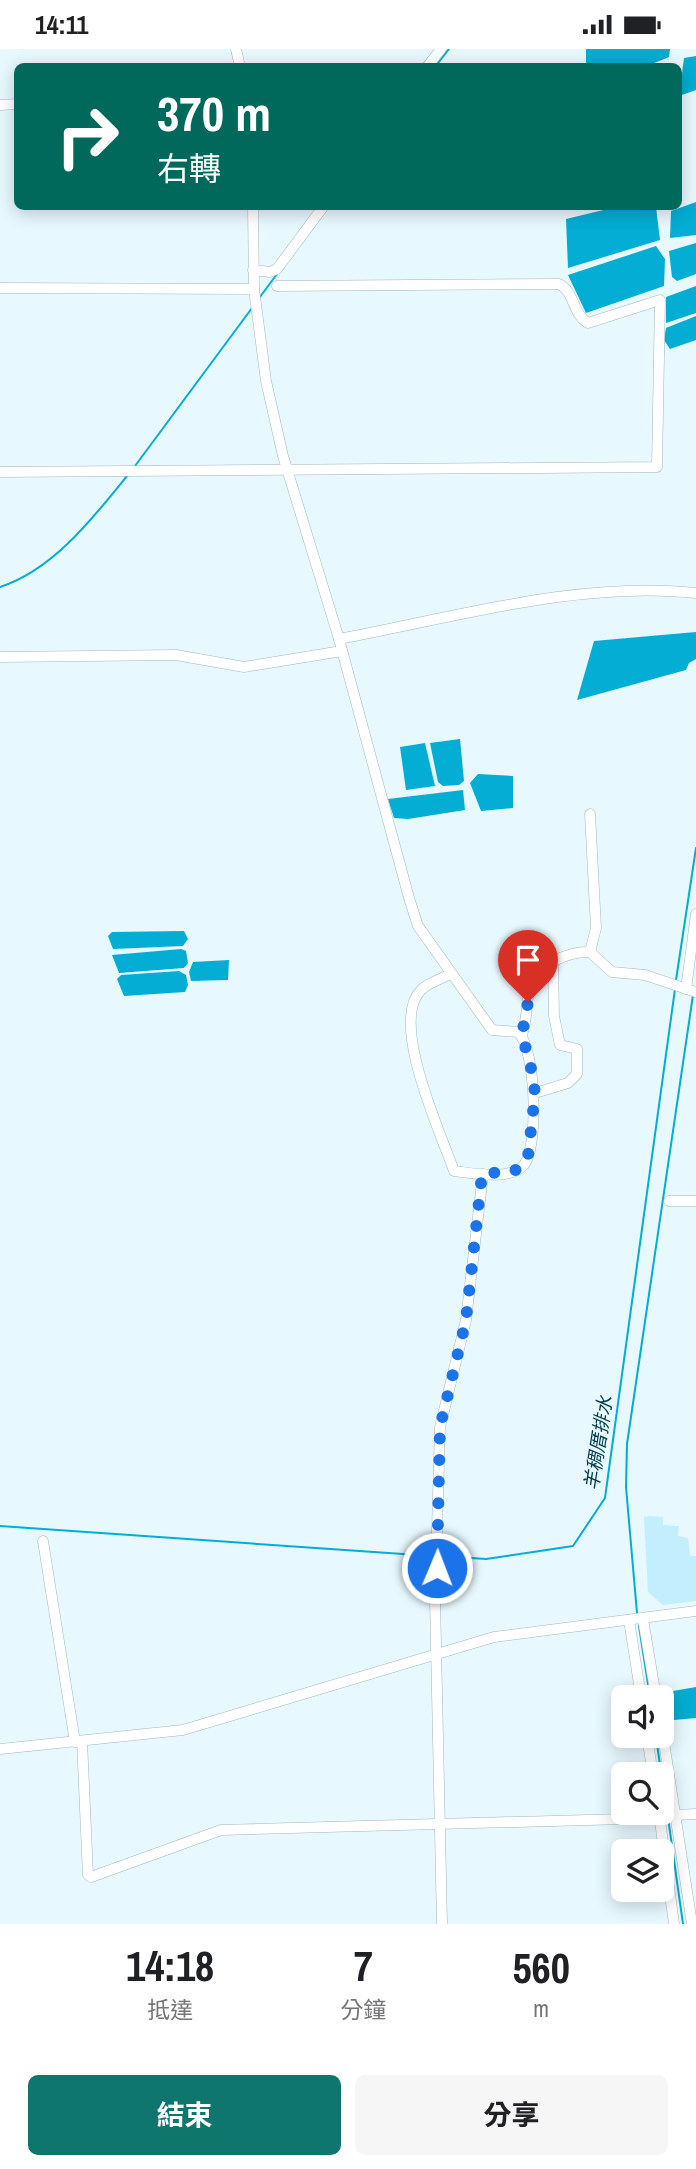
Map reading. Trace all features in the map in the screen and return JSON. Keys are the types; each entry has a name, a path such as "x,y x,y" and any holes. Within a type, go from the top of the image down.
{"street":[{"path":"430,63 441,49"},
{"path":"253,210 254,292 265,381 287,470 339,639 418,926 492,1030 522,1034"},
{"path":"253,270 270,272 277,268 321,210"},
{"path":"0,472 657,467 660,300 588,323 580,318 566,288 559,284 277,286"},
{"path":"0,288 254,292"},
{"path":"339,639 568,597 660,589 696,593"},
{"path":"0,657 184,655 244,667 342,651"},
{"path":"590,814 596,928 590,952"},
{"path":"450,974 422,989 410,1019 418,1068 454,1171 482,1174 514,1171 523,1165 528,1156 535,1093 522,1034 531,982 554,963 575,952 590,952 612,971 645,975 691,990 696,914"},
{"path":"535,1093 568,1083 577,1074 576,1046 560,1045 555,1026 554,963"},
{"path":"442,1924 437,1565 440,1427 466,1320 482,1174"},
{"path":"669,1201 696,1201"},
{"path":"43,1541 78,1741 88,1875 91,1877 221,1830 611,1817"},
{"path":"0,1749 199,1727 494,1637 696,1611"},
{"path":"636,1619 640,1685"},
{"path":"636,1619 653,1685"},
{"path":"665,1748 691,1924"},
{"path":"676,1815 696,1814"},
{"path":"660,1825 674,1924"}],"shaded area":[{"path":"644,1517 663,1517 663,1525 679,1526 678,1536 688,1538 690,1556 696,1556 696,1601 663,1605 648,1592"}],"water":[{"path":"586,49 670,49 669,57 654,63 586,63"},
{"path":"696,56 696,90 682,95 682,73 684,58"},
{"path":"696,202 696,235 670,238 671,211 682,210 682,207"},
{"path":"604,210 656,210 660,240 568,268 566,219"},
{"path":"696,243 696,274 677,281 672,277 669,251"},
{"path":"656,246 665,259 664,286 586,313 568,275"},
{"path":"696,286 696,313 666,323 666,297"},
{"path":"696,316 696,340 670,349 664,340 666,328"},
{"path":"696,632 696,659 689,663 686,670 577,700 594,641"},
{"path":"460,739 464,781 459,785 443,786 438,782 430,743"},
{"path":"425,743 435,786 406,790 400,747"},
{"path":"478,774 513,776 513,808 481,811 470,783"},
{"path":"463,790 465,810 408,819 394,818 388,799"},
{"path":"184,931 188,939 183,946 113,949 108,936 112,932"},
{"path":"181,949 186,951 188,963 184,968 119,973 112,955"},
{"path":"229,960 228,980 191,981 189,972 193,962"},
{"path":"179,971 186,975 188,985 185,992 124,996 117,979 121,975"},
{"path":"696,1687 696,1718 674,1720 674,1691"}],"waterway":[{"path":"438,63 449,49"},
{"path":"260,297 277,274"},
{"path":"135,466 252,308"},
{"path":"0,587 19,579 55,555 86,525 127,476"},
{"name":"羊稠厝排水","path":"676,980 696,848"},
{"name":"羊稠厝排水","path":"441,1556 486,1559 573,1546 605,1498 675,989"},
{"path":"637,1613 626,1487 627,1444 693,995"},
{"name":"羊稠厝排水","path":"0,1526 432,1556"},
{"path":"639,1626 648,1685"},
{"path":"658,1748 660,1762"},
{"path":"669,1825 683,1924"}],"route":[{"path":"437,1568 440,1427 466,1320 482,1174 514,1171 523,1165 528,1156 535,1094 522,1034 528,1002"}]}
